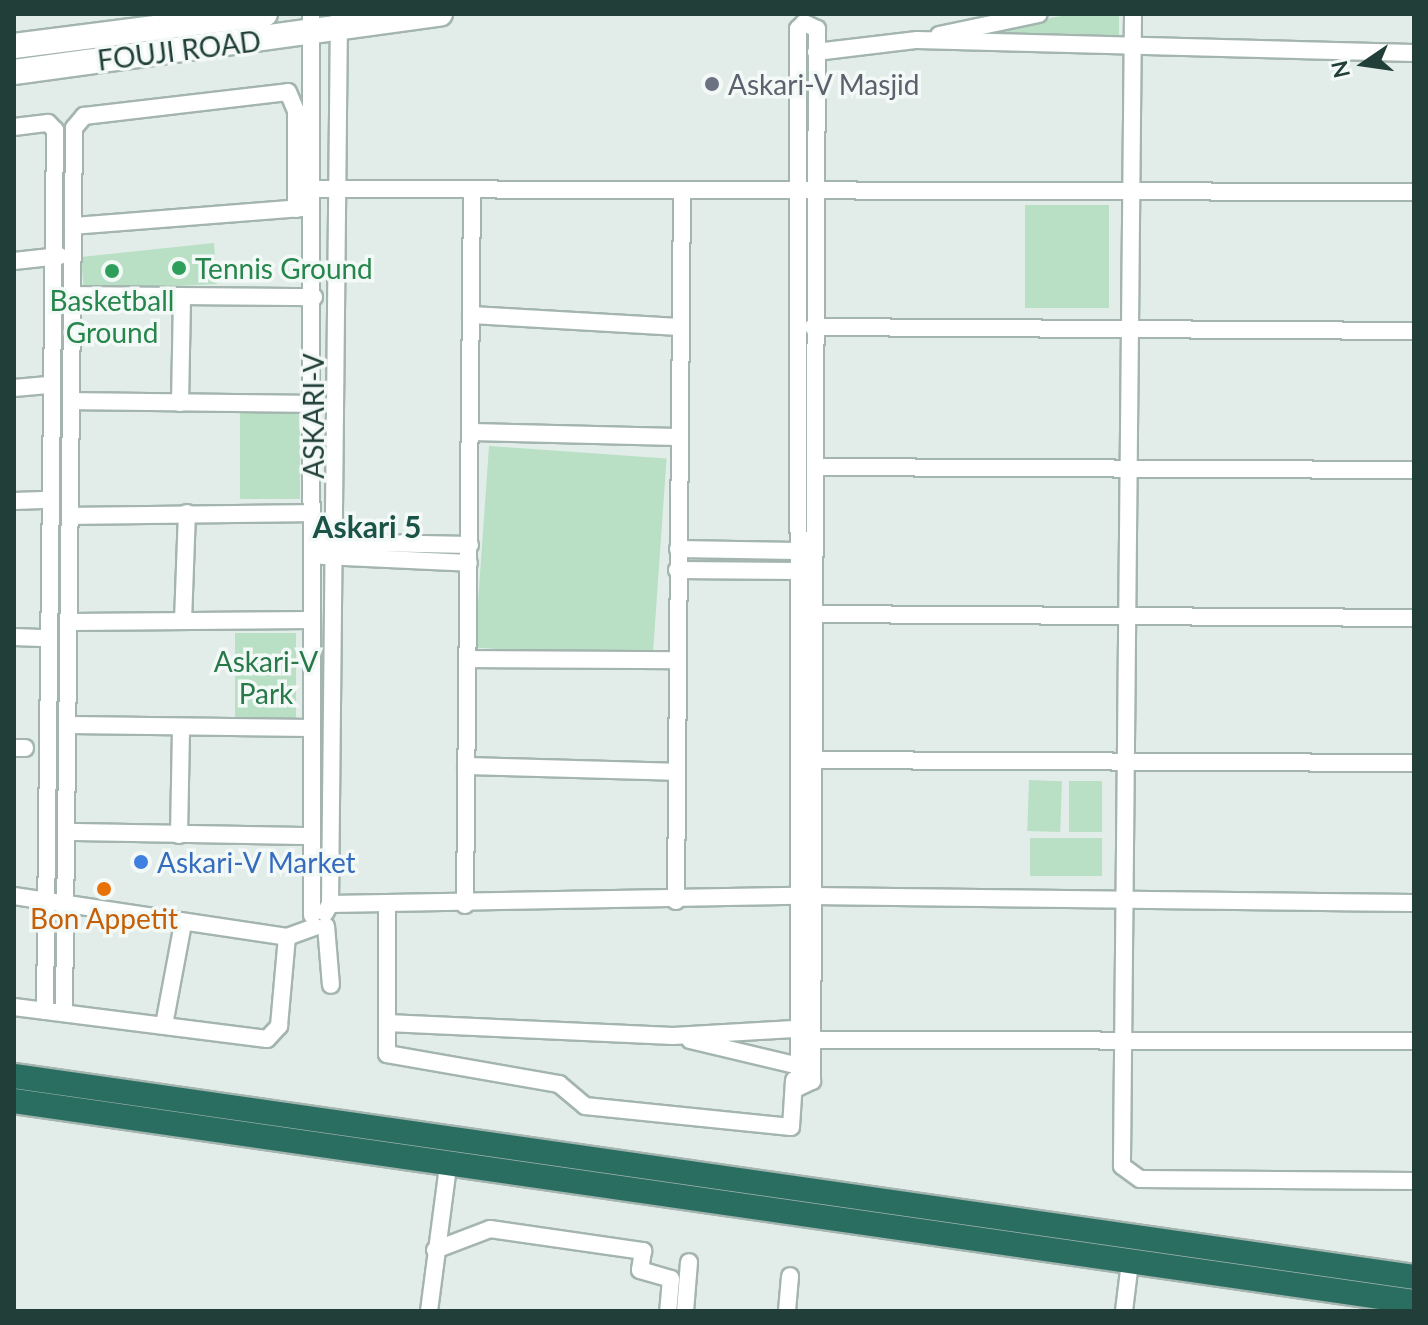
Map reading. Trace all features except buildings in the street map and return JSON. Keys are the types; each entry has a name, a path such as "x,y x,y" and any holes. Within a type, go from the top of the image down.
{"highway":[{"path":"14,1076 1414,1277"},
{"path":"14,1101 448,1166 1414,1302"}],"main road":[{"name":"FOUJI ROAD","path":"14,46 265,14"},
{"name":"FOUJI ROAD","path":"14,72 311,24 440,14"}],"street":[{"path":"816,52 917,40 1039,14"},
{"path":"1133,14 1122,1166 1129,1175 1414,1181"},
{"name":"ASKARI-V","path":"322,917 340,190 339,22"},
{"path":"387,904 387,1054 559,1084 585,1106 791,1127 794,1073 794,1029 805,897 813,760 815,467 813,327 806,189 798,29 804,23 816,25 806,189 797,561 805,897 812,1040 810,1085 794,1073 673,1036"},
{"name":"ASKARI-V","path":"311,24 314,297 310,836 322,917"},
{"path":"917,40 1132,50 1414,53"},
{"path":"64,1012 69,905 74,128 84,116 288,92 296,111 296,209"},
{"path":"14,127 48,123 55,130 48,638 51,902 45,1011"},
{"path":"314,189 472,192 806,189 1414,192"},
{"path":"465,905 472,192"},
{"path":"676,901 682,192"},
{"path":"73,226 314,207"},
{"path":"14,261 73,255"},
{"path":"73,295 314,297"},
{"path":"180,403 182,296"},
{"path":"471,315 680,327"},
{"path":"813,327 1414,331"},
{"path":"14,388 51,385"},
{"path":"72,401 312,404"},
{"path":"470,432 679,437"},
{"path":"815,467 1414,470"},
{"path":"14,501 50,500"},
{"path":"183,621 187,513"},
{"path":"71,516 312,513"},
{"path":"313,549 470,545"},
{"path":"333,549 469,563"},
{"path":"678,549 797,561"},
{"path":"677,570 814,561"},
{"path":"814,614 1414,618"},
{"path":"71,622 311,620"},
{"path":"14,637 48,638"},
{"path":"467,659 676,660"},
{"path":"70,725 311,728"},
{"path":"179,835 181,727"},
{"path":"813,760 1414,763"},
{"path":"466,766 675,772"},
{"path":"69,832 310,836"},
{"path":"14,896 287,937 322,917 387,904 805,897 1414,903"},
{"path":"322,917 331,985"},
{"path":"164,1025 183,923"},
{"path":"14,1007 267,1039 277,1033 287,937"},
{"path":"387,1023 673,1036 794,1029"},
{"path":"812,1040 1414,1041"},
{"path":"429,1311 448,1166"},
{"path":"435,1250 490,1229 643,1251 640,1270 671,1279 668,1311"},
{"path":"685,1311 689,1262"},
{"path":"1124,1311 1130,1262"},
{"path":"787,1311 790,1276"}],"green space":[{"path":"1072,14 1119,14 1119,42 960,35"},
{"path":"1025,205 1109,205 1109,308 1025,308"},
{"path":"214,243 217,284 84,291 81,257"},
{"path":"240,413 300,413 300,499 240,499"},
{"path":"489,446 667,458 652,660 475,648"},
{"name":"Askari-V Park","path":"235,633 296,633 296,722 235,722"},
{"path":"1029,780 1062,781 1060,832 1027,831"},
{"path":"1069,781 1102,781 1102,832 1069,832"},
{"path":"1030,838 1102,838 1102,876 1030,876"}],"place":[{"name":"Askari-V Masjid","path":"712,84"},
{"name":"Tennis Ground","path":"179,268"},
{"name":"Basketball Ground","path":"112,271"},
{"name":"Askari-V Market","path":"141,862"},
{"name":"Bon Appetit","path":"104,889"}],"district":[{"name":"Askari 5","path":"367,526"}]}
